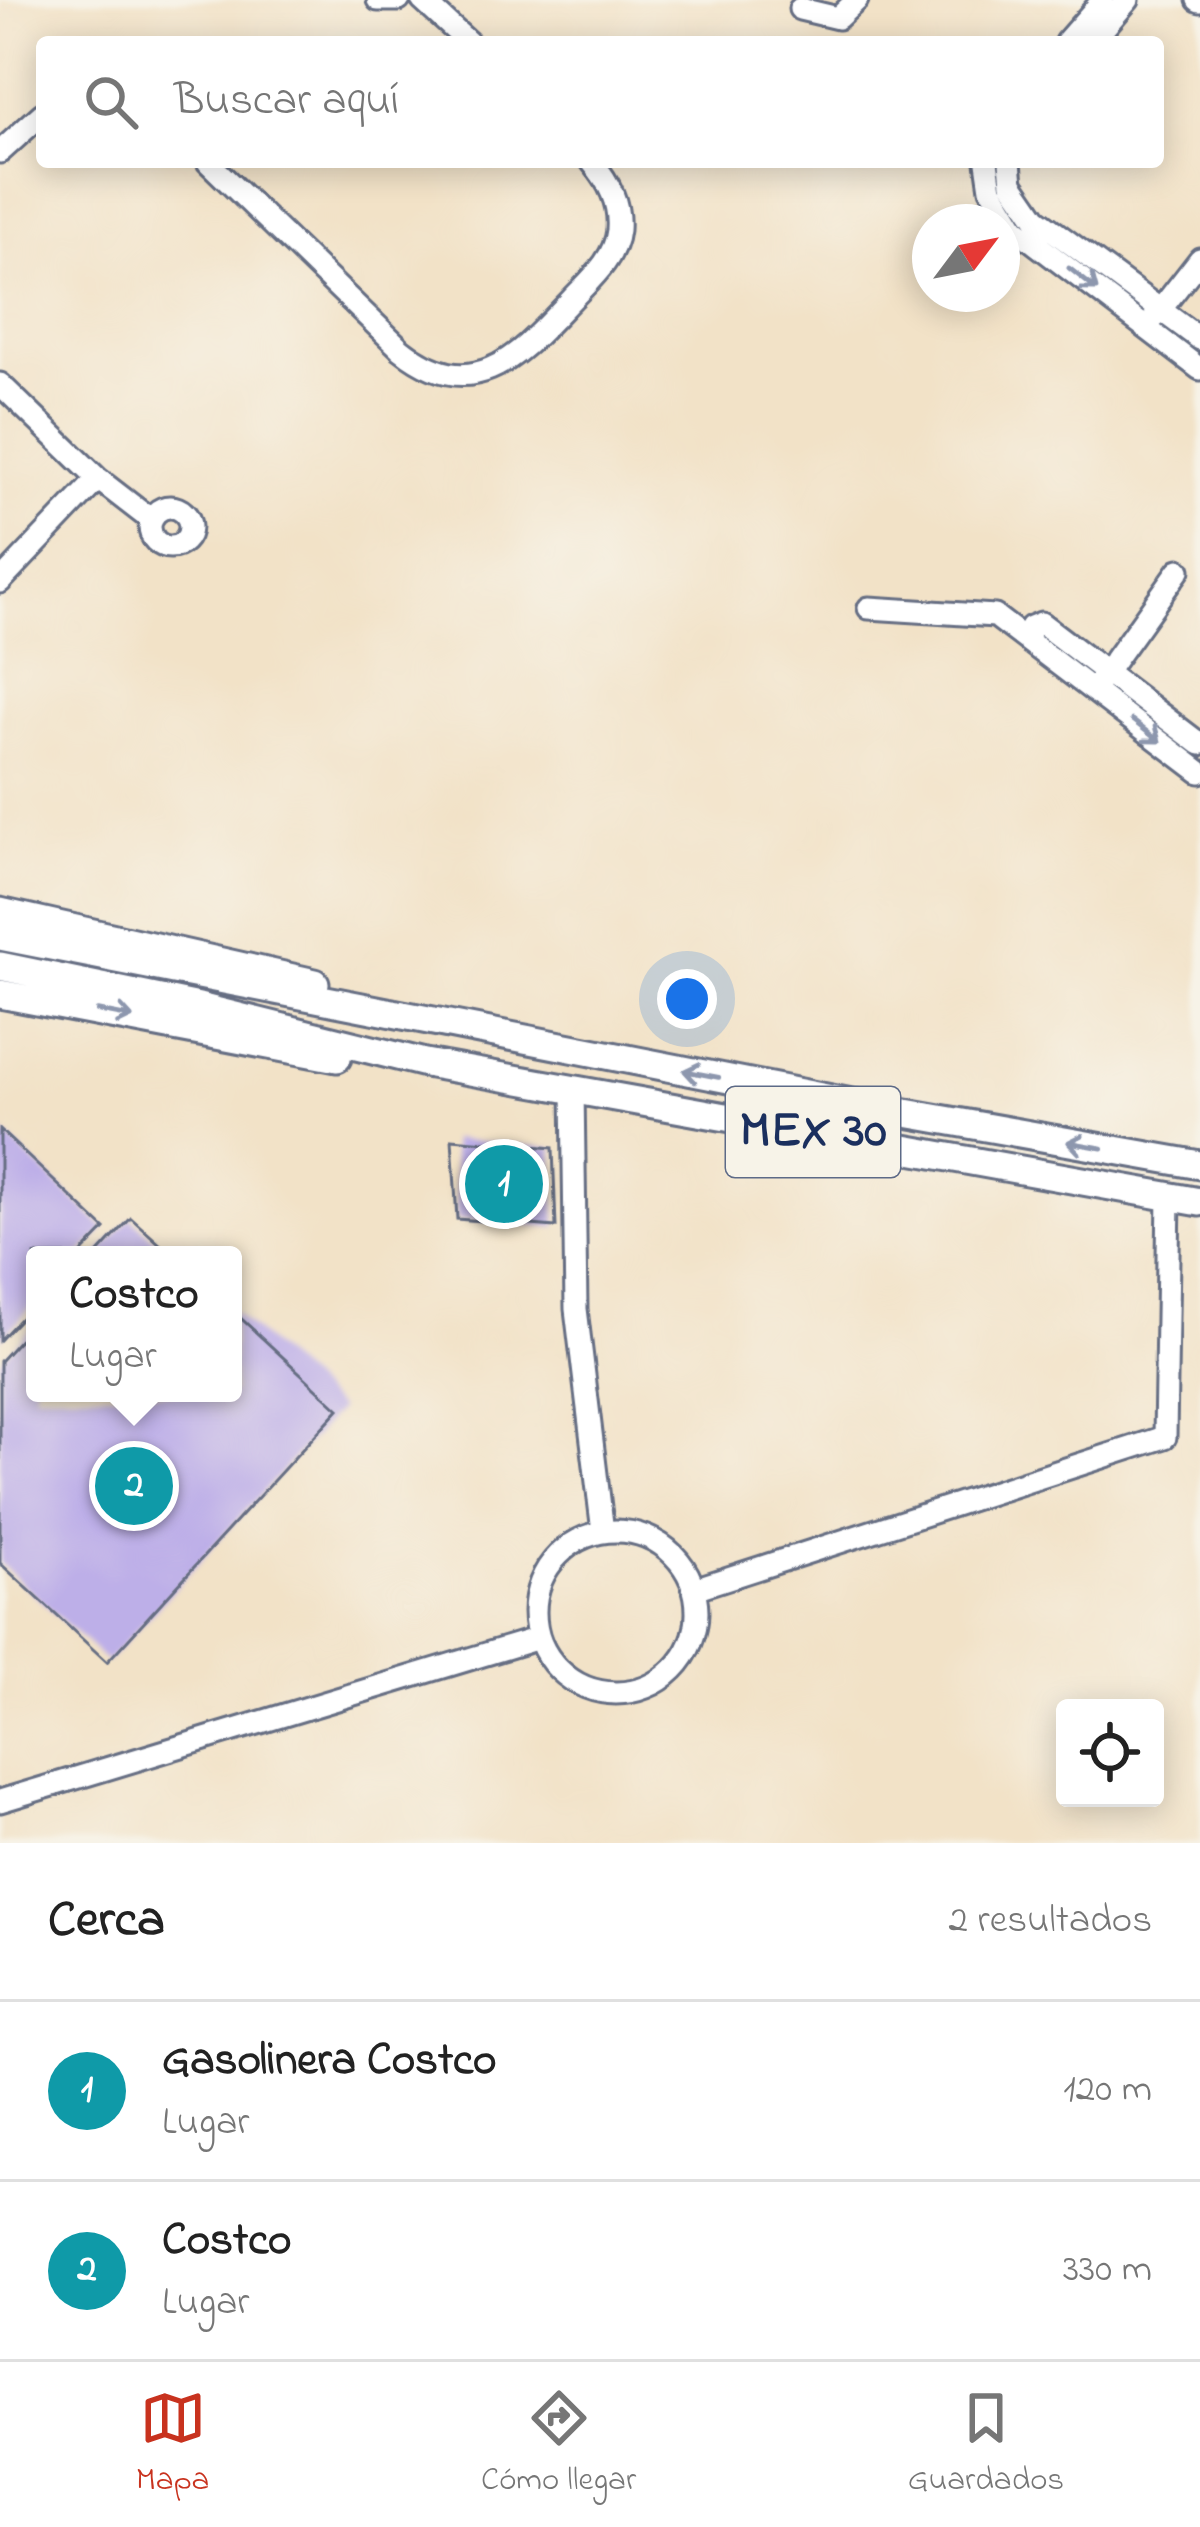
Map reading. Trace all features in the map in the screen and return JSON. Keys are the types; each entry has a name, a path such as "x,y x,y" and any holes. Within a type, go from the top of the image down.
{"main road":[{"path":"0,913 299,978 380,1011"},
{"name":"MEX 30","path":"0,936 201,992 425,1063 1200,1202"},
{"name":"MEX 30","path":"0,966 380,1011 1200,1165"},
{"path":"0,994 361,1062 425,1063"}],"street":[{"path":"378,0 399,0"},
{"path":"422,0 461,36"},
{"path":"800,9 838,18 857,0"},
{"path":"1071,36 1102,0"},
{"path":"1097,36 1128,0"},
{"path":"4,141 36,117"},
{"path":"214,168 401,349 420,364 455,375 487,372 518,355 604,265 618,232 616,203 596,168"},
{"path":"989,168 999,208 1153,319 1200,369"},
{"path":"1011,168 1012,183 1047,239"},
{"path":"1153,319 1200,259"},
{"path":"1153,319 1200,339"},
{"path":"0,384 98,479 151,520"},
{"path":"0,582 98,479"},
{"path":"1100,681 1179,570"},
{"path":"869,608 983,613 1027,637 1031,627 1041,623 1200,772"},
{"path":"1100,681 1200,744"},
{"path":"573,1089 576,1309 603,1532"},
{"path":"698,1588 1165,1437 1168,1197"},
{"path":"603,1532 632,1533 658,1543 698,1588 694,1634 684,1657 667,1676 644,1688 620,1694 571,1680 552,1662 539,1638 535,1610 548,1570 577,1541 603,1532"},
{"path":"0,1801 539,1638"}],"building":[{"path":"0,1130 105,1229 89,1246 26,1246 26,1313 0,1340"},
{"path":"452,1139 553,1148 556,1227 457,1219"},
{"path":"131,1218 162,1246 105,1246"},
{"path":"242,1319 339,1409 107,1662 0,1563 0,1361 26,1333 26,1402 242,1402"}],"place":[{"name":"Gasolinera Costco","path":"504,1184"},
{"name":"Costco","path":"134,1486"}]}
